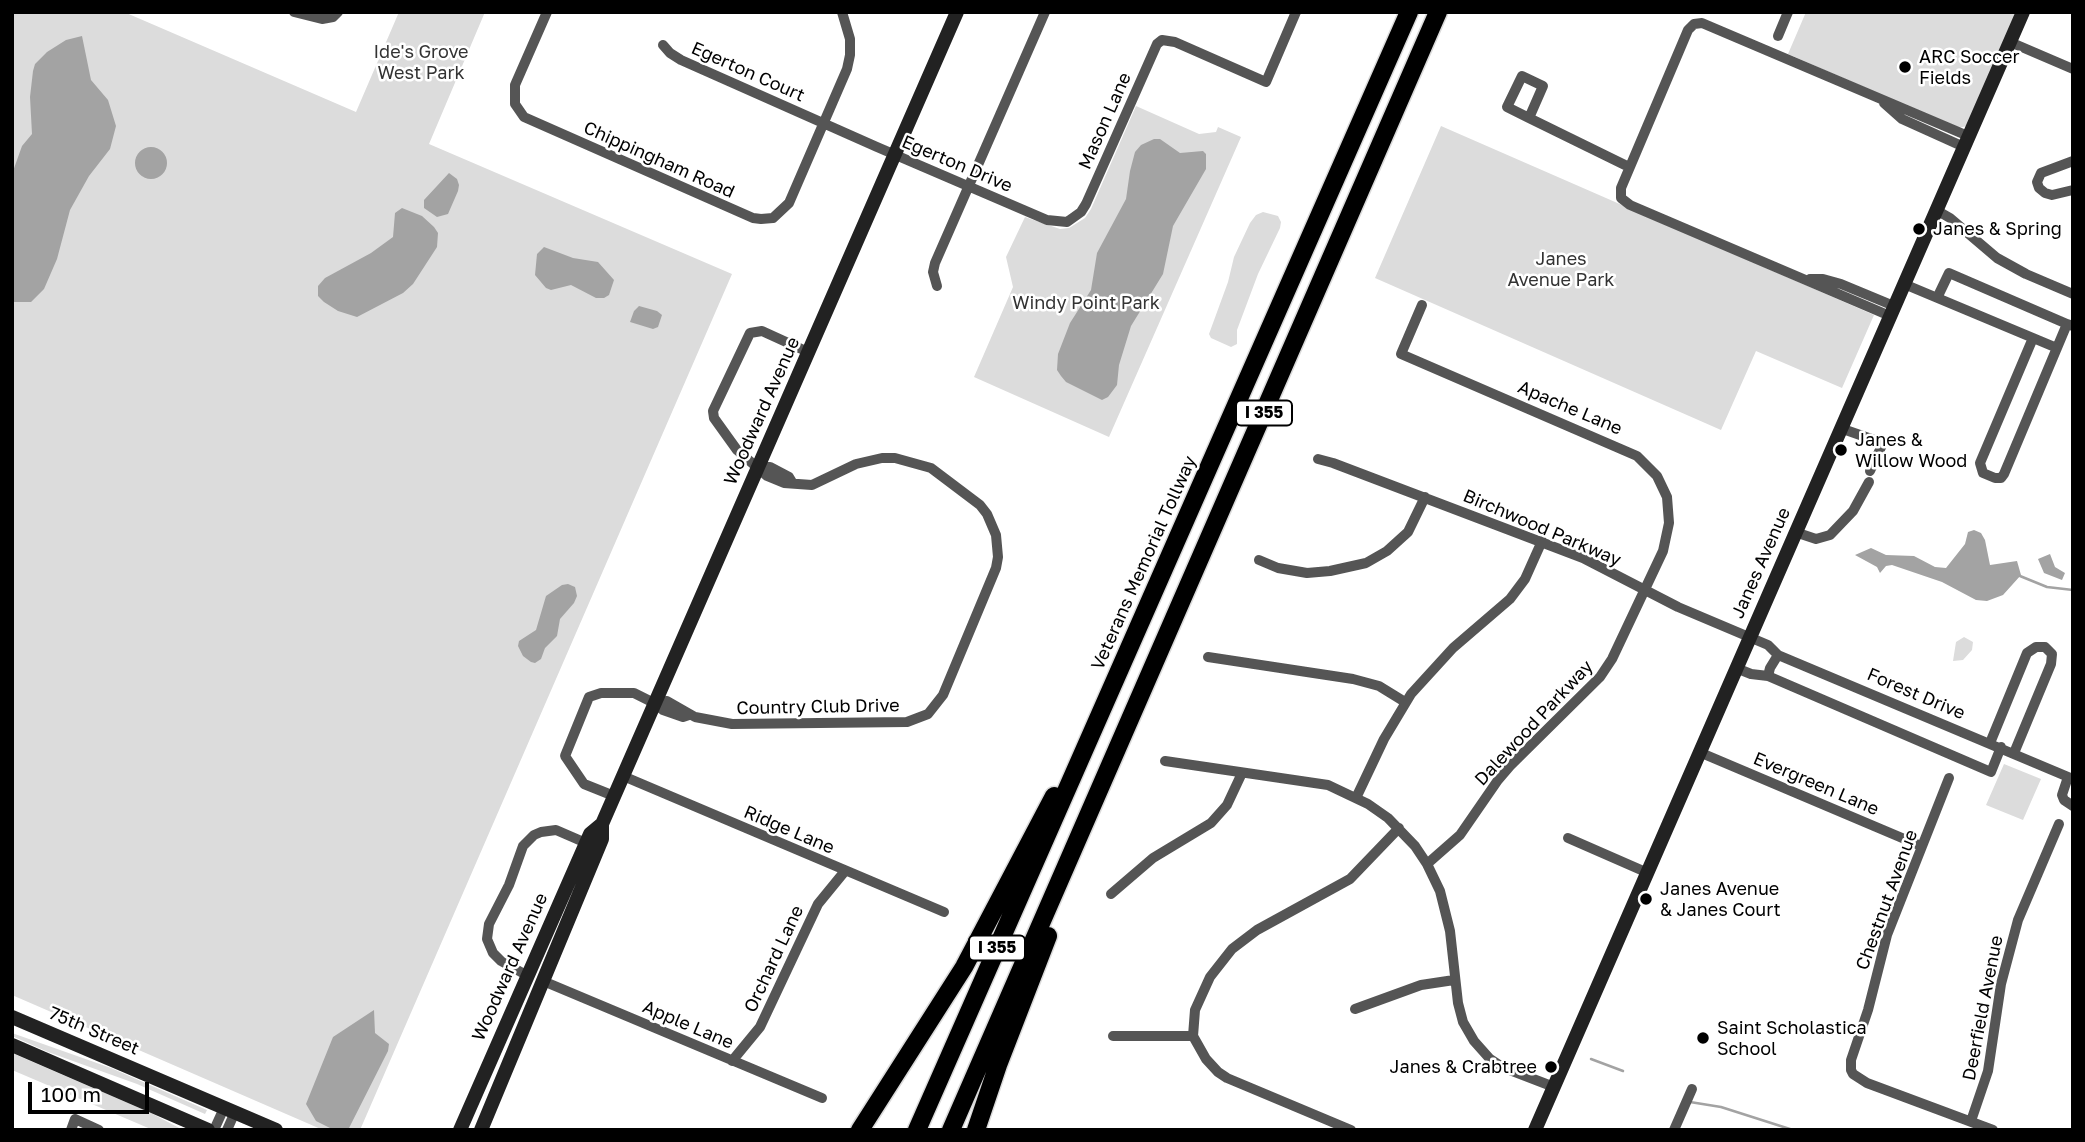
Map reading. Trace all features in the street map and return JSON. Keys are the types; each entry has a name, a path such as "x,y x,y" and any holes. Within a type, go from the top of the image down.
{"highway":[{"name":"Veterans Memorial Tollway","path":"917,1130 1409,12"},
{"name":"I 355","path":"951,1130 1438,12"},
{"path":"860,1130 964,967 1052,798 1078,766"},
{"path":"976,1130 998,1065 1075,869 1090,814"}],"main road":[{"name":"Woodward Avenue","path":"481,1130 602,839 602,824 957,12"},
{"name":"Janes Avenue","path":"1535,1130 2023,12"},
{"name":"Woodward Avenue","path":"460,1130 590,834 602,824"},
{"name":"75th Street","path":"12,1017 276,1130"},
{"path":"12,1045 208,1130"}],"street":[{"path":"294,12 322,19 335,14"},
{"name":"Chippingham Road","path":"547,12 515,86 515,104 528,120 754,218 773,218 785,209 824,123"},
{"path":"824,123 847,69 850,55 850,39 842,12"},
{"path":"937,286 933,272 935,264 1045,12"},
{"name":"Mason Lane","path":"1078,214 1086,204 1154,49 1162,40 1175,42 1266,82 1296,12"},
{"path":"1778,36 1788,12"},
{"path":"1892,311 1802,278 1625,201 1620,193 1629,166 1688,30 1697,23 1702,23 1878,99 1902,119 1966,142"},
{"path":"2010,42 2073,69"},
{"name":"Egerton Court","path":"663,45 681,60 824,123"},
{"path":"1529,118 1629,166"},
{"name":"Egerton Drive","path":"824,123 1051,222 1067,222 1078,214"},
{"path":"2073,161 2041,173 2037,182 2039,188 2052,195 2073,190"},
{"path":"1936,210 1950,218 1997,258 2073,294"},
{"path":"1938,296 1949,273 2070,325 2057,348 2004,474 2001,478 1995,478 1983,473 1980,463 2033,338"},
{"path":"1904,284 2057,348"},
{"name":"Apache Lane","path":"1422,305 1401,354 1629,451 1651,468 1667,497 1669,523 1663,551 1644,590"},
{"path":"758,467 737,450 714,418 713,411 750,333 762,331 808,352"},
{"path":"1795,533 1816,539 1830,534 1853,512 1870,476 1883,443 1840,428"},
{"name":"Country Club Drive","path":"614,796 584,784 565,756 589,697 601,693 634,693 663,710 683,717 690,715 732,724 906,722 928,714 941,699 996,568 996,534 987,514 972,497 931,468 895,458 856,464 812,485 792,482 789,477 770,467 758,467"},
{"name":"Birchwood Parkway","path":"1318,459 1542,541 1583,558 1696,615 1749,637"},
{"path":"1259,560 1286,570 1307,573 1366,563 1387,551 1408,532 1425,497"},
{"path":"1356,798 1405,702 1436,664 1510,599 1525,579 1542,541"},
{"name":"Dalewood Parkway","path":"1427,864 1460,835 1510,766 1600,677 1612,659 1644,590"},
{"name":"Forest Drive","path":"1749,637 1768,645 1778,655 2070,778"},
{"path":"1990,743 2028,653 2036,647 2045,647 2052,654 2051,664 2014,753"},
{"path":"1768,676 1778,655"},
{"path":"1208,657 1353,679 1379,686 1405,702"},
{"path":"1736,668 1751,674 1768,676 1991,772 2001,747"},
{"name":"Evergreen Lane","path":"1699,752 1922,846"},
{"path":"1165,761 1328,785 1379,811 1399,828 1427,864 1446,911 1454,980 1463,1022 1481,1051 1516,1074 1554,1087"},
{"path":"1111,894 1153,858 1211,823 1227,805 1242,772"},
{"name":"Ridge Lane","path":"623,776 944,912"},
{"name":"Chestnut Avenue","path":"1949,778 1887,935 1852,1060 1853,1074 1867,1083 1970,1121"},
{"path":"2070,778 2062,795 2067,803 2073,806"},
{"name":"Deerfield Avenue","path":"1970,1121 1988,1071 2001,984 2015,930 2059,824"},
{"path":"1352,1130 1227,1078 1206,1059 1193,1036 1195,1010 1217,966 1232,949 1257,930 1350,879 1399,828"},
{"path":"528,975 501,961 492,953 487,939 489,924 509,885 520,853 528,840 541,832 556,830 586,843"},
{"path":"1568,838 1648,873"},
{"name":"Orchard Lane","path":"732,1061 760,1027 818,904 845,872"},
{"path":"1355,1009 1421,985 1454,980"},
{"name":"Apple Lane","path":"543,981 822,1098"},
{"path":"1113,1036 1193,1036"},
{"path":"1674,1130 1692,1089"},
{"path":"214,1130 229,1110"},
{"path":"227,1130 229,1110"},
{"path":"71,1130 75,1119 99,1130"},
{"path":"1970,1121 1993,1130"}],"green space":[{"name":"Ide's Grove West Park","path":"12,12 124,12 356,112 399,12 485,12 429,144 732,274 360,1130 323,1130 12,995"},
{"name":"ARC Soccer Fields","path":"1806,12 2017,12 1967,126 1958,128 1788,54"},
{"name":"Windy Point Park","path":"1136,106 1199,134 1216,132 1218,127 1241,137 1109,437 974,377 1013,287 1006,257 1025,217 1060,229 1069,228 1085,218"},
{"name":"Janes Avenue Park","path":"1441,126 1874,315 1842,388 1756,351 1721,430 1375,278"},
{"path":"1263,212 1278,216 1280,228 1258,274 1237,330 1237,344 1231,347 1211,338 1209,334 1234,257 1250,223 1256,215"},
{"path":"1964,637 1973,642 1972,650 1963,660 1953,661 1956,642"},
{"path":"2004,764 2041,779 2023,820 1986,805"},
{"path":"12,1033 111,1068 207,1110 205,1114 137,1084 48,1052 12,1036"},
{"path":"12,1053 151,1113 183,1130 153,1130 12,1070"}],"shaded area":[{"path":"82,36 91,80 108,100 116,126 110,149 89,176 70,210 57,259 44,289 31,302 12,302 12,174 22,146 32,134 30,97 33,71 35,64 47,52 66,40"},
{"path":"1160,139 1180,153 1203,151 1206,154 1206,169 1173,226 1163,274 1131,326 1119,365 1117,385 1108,397 1102,400 1066,382 1057,370 1058,354 1070,323 1091,290 1097,253 1126,199 1135,152 1141,145"},
{"path":"151,147 163,151 167,163 163,175 151,179 139,175 135,163 139,151"},
{"path":"449,173 457,179 458,191 448,214 437,217 424,208 424,200"},
{"path":"402,208 422,216 438,233 437,247 413,284 403,293 357,317 338,311 324,302 318,296 318,286 325,278 371,253 393,237 395,213"},
{"path":"544,247 573,258 598,262 614,280 609,295 596,298 571,285 551,290 546,288 535,275 537,254"},
{"path":"639,306 662,315 658,327 653,329 630,322"},
{"path":"1974,530 1981,533 1985,540 1990,565 2017,561 2021,575 2003,595 1987,601 1976,600 1942,582 1892,565 1886,566 1880,573 1877,567 1855,555 1871,548 1886,555 1914,556 1935,567 1946,568 1965,544 1968,532"},
{"path":"2050,554 2055,567 2065,573 2062,580 2044,573 2038,559"},
{"path":"568,584 575,587 577,596 574,603 560,619 557,636 545,648 541,659 535,663 531,662 523,656 518,646 519,641 536,630 546,596"},
{"path":"374,1010 375,1033 389,1044 388,1051 348,1130 334,1130 316,1121 306,1104 333,1037"}],"waterway":[{"path":"2020,576 2047,587 2073,590"},
{"path":"1591,1059 1623,1071"},
{"path":"1690,1102 1721,1107 1793,1130"}],"place":[{"name":"ARC Soccer Fields","path":"1905,67"},
{"name":"Janes & Spring","path":"1919,229"},
{"name":"Janes & Willow Wood","path":"1841,450"},
{"name":"Janes Avenue & Janes Court","path":"1646,899"},
{"name":"Saint Scholastica School","path":"1703,1038"},
{"name":"Janes & Crabtree","path":"1551,1067"}]}
